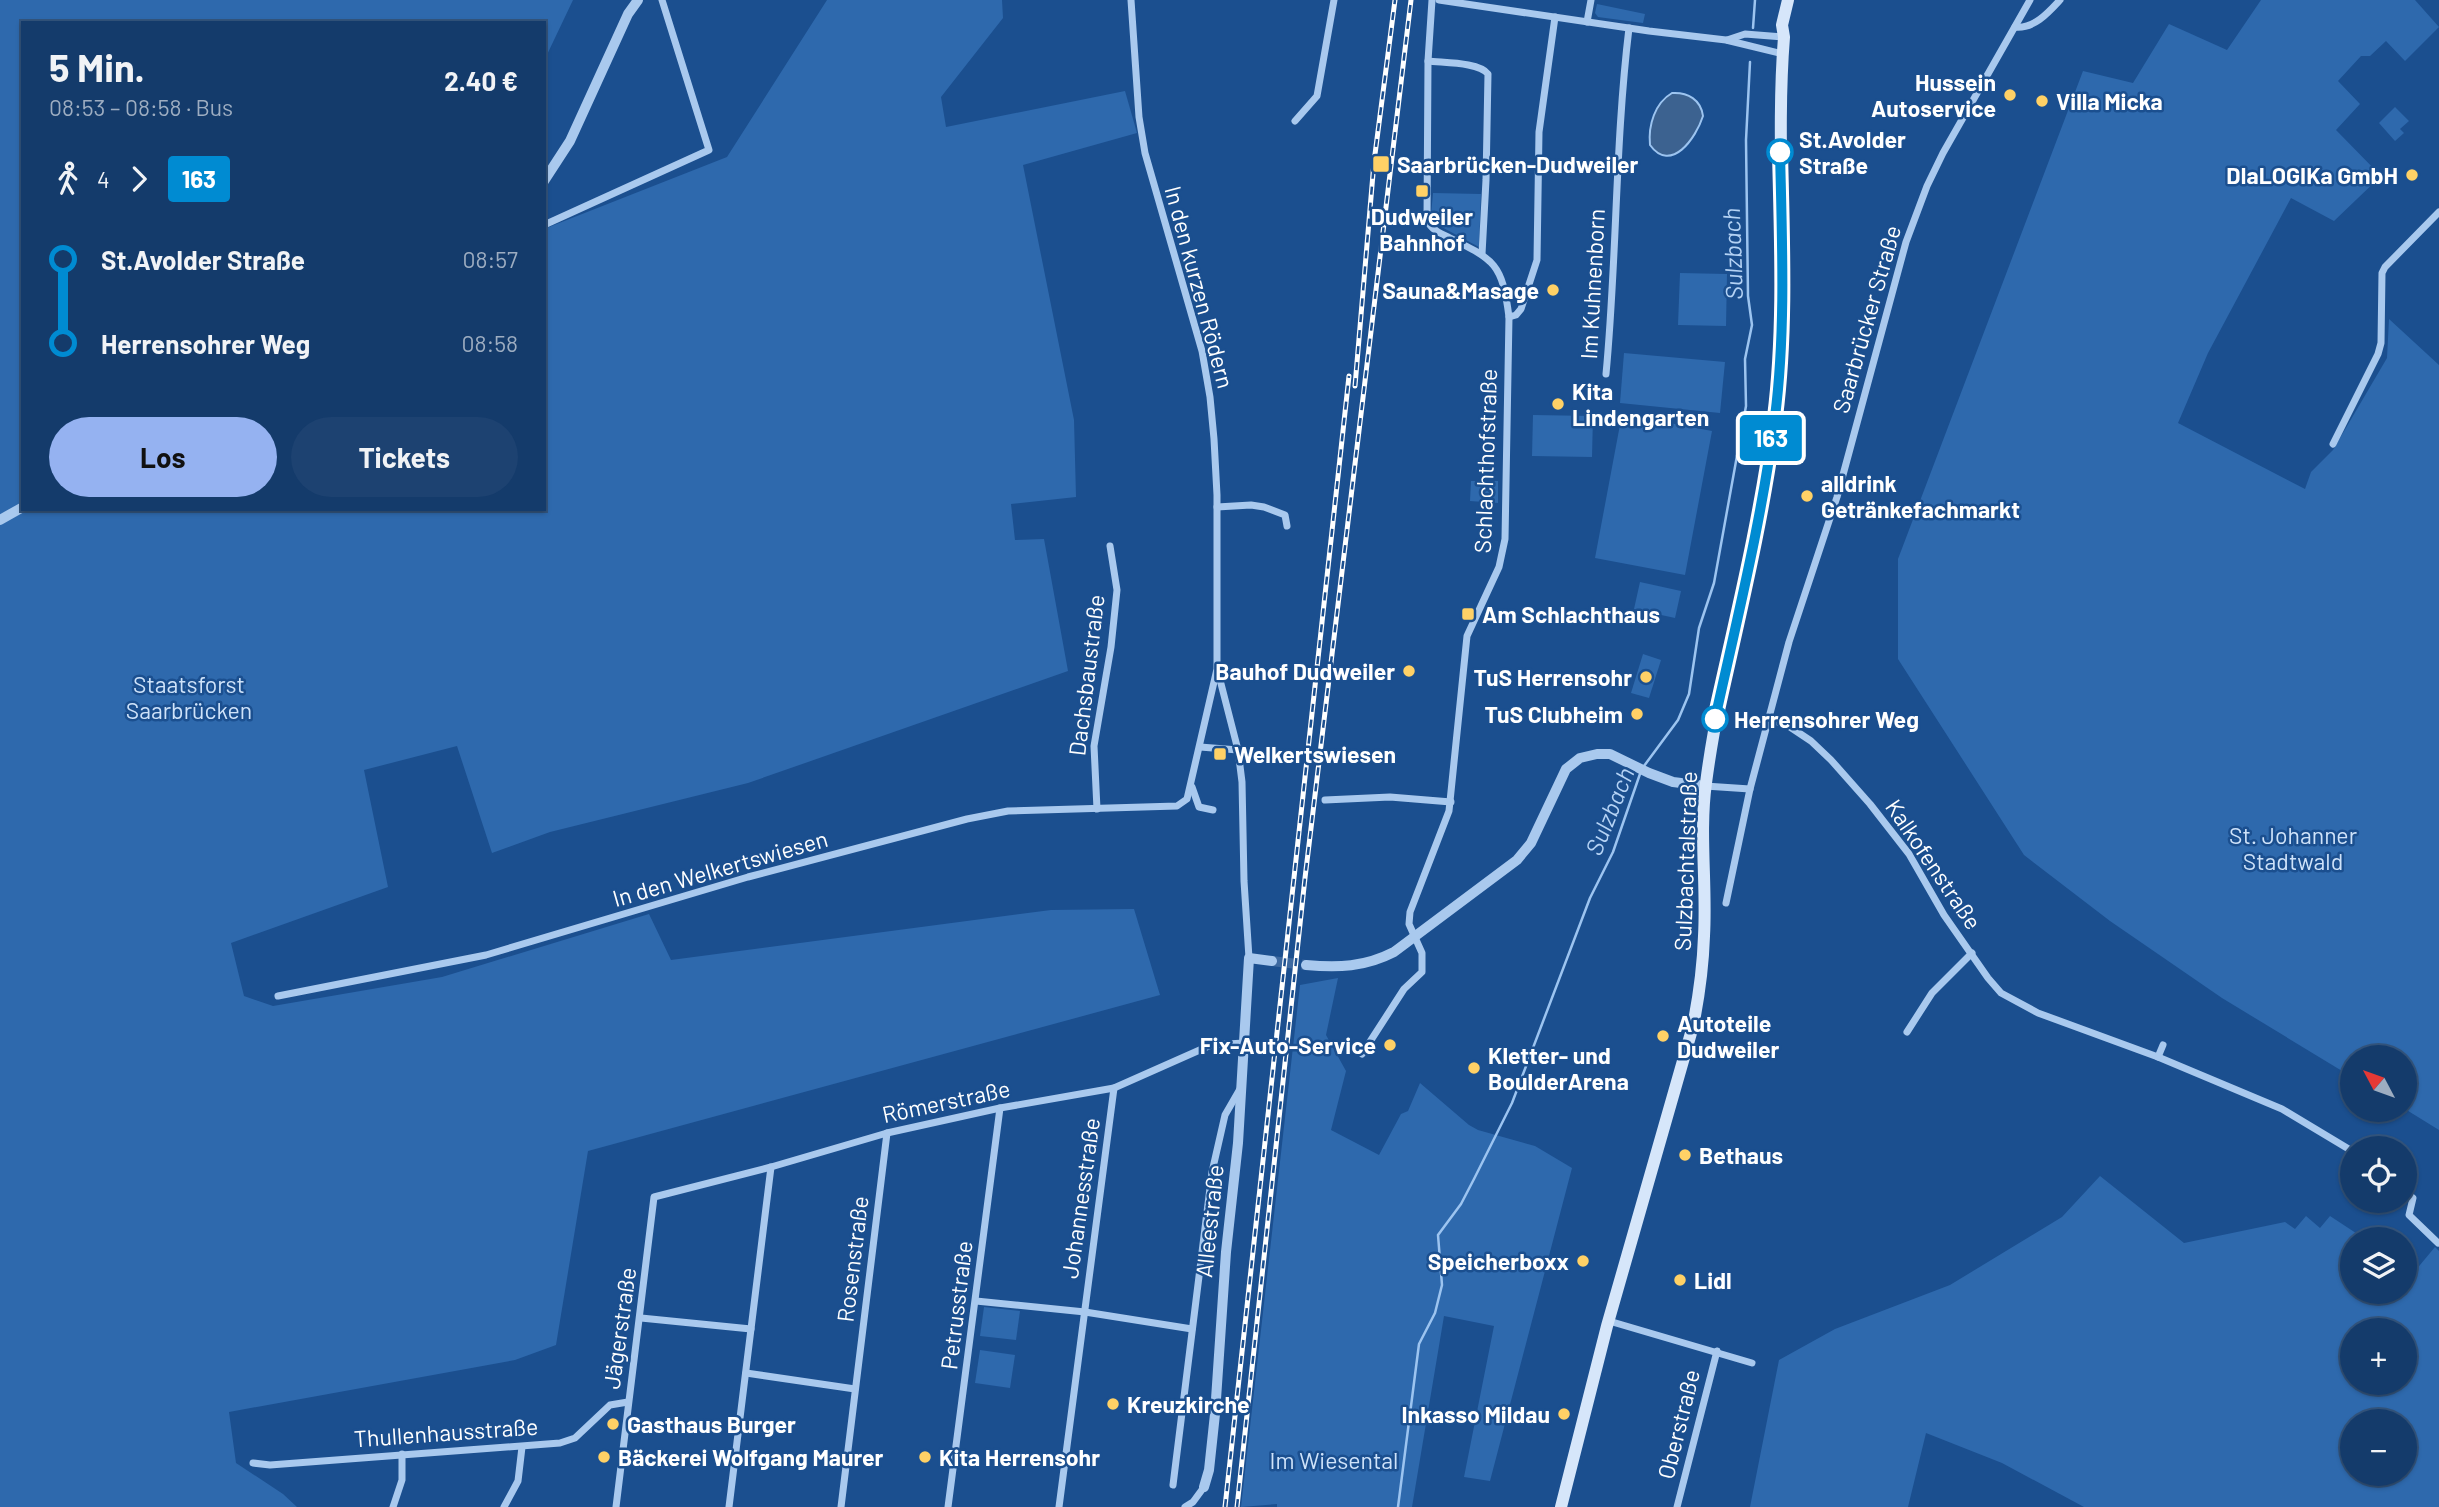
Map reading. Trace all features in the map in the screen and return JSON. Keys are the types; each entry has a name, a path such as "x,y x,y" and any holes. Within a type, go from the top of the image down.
{"main road":[{"name":"Sulzbachtalstraße","path":"1787,32 1782,25 1788,0"},
{"name":"Sulzbachtalstraße","path":"1561,1507 1609,1321 1693,1026 1698,1000 1704,935 1705,786 1715,720 1757,520 1775,416 1782,302 1780,120 1783,54 1796,0"}],"street":[{"path":"546,178 570,141 628,14 638,0"},
{"path":"546,224 709,150 662,0"},
{"name":"In den kurzen Rödern","path":"1131,0 1138,104 1145,153 1202,351 1214,439 1217,669 1188,799 1177,806"},
{"path":"1295,121 1317,96 1334,0"},
{"path":"1432,0 1428,61 1476,66 1488,74 1482,254"},
{"path":"1439,0 1503,4 1555,17 1726,40 1783,54"},
{"path":"1587,22 1591,0"},
{"name":"Saarbrücker Straße","path":"1726,903 1768,719 1800,603 1837,497 1894,282 1914,219 1943,153 2030,0"},
{"path":"2015,27 2029,26 2060,0"},
{"path":"1509,317 1516,315 1521,309 1537,260 1539,132 1555,17"},
{"name":"Im Kuhnenborn","path":"1606,374 1613,296 1620,110 1629,28"},
{"path":"1726,40 1745,34 1787,32"},
{"name":"Schlachthofstraße","path":"1415,936 1409,924 1411,905 1451,802 1467,636 1499,567 1506,528 1509,317 1506,290 1501,275 1492,262 1482,254 1437,232 1427,220 1428,61"},
{"path":"2333,444 2381,344 2382,273 2439,212"},
{"path":"1217,508 1264,507 1284,515 1287,526"},
{"path":"0,520 21,508"},
{"name":"Dachsbaustraße","path":"1097,809 1094,746 1111,647 1117,590 1110,546"},
{"name":"In den kurzen Rödern","path":"1217,669 1238,750 1243,800 1249,958"},
{"name":"Kalkofenstraße","path":"1768,719 1800,732 1838,768 1909,854 1944,915 1987,978 2001,993 2022,1005 2158,1057 2293,1115 2340,1144"},
{"path":"1200,747 1238,750"},
{"path":"1306,965 1340,968 1368,963 1394,952 1517,860 1531,843 1566,769 1580,758 1611,754 1648,773 1679,784 1750,789"},
{"path":"1191,787 1199,807 1213,810"},
{"path":"1325,800 1390,797 1451,802"},
{"name":"In den Welkertswiesen","path":"278,996 485,955 748,877 967,819 1008,811 1177,806"},
{"path":"1362,1054 1404,989 1422,972 1422,953 1415,936"},
{"name":"Kalkofenstraße","path":"1907,1032 1932,993 1972,953"},
{"path":"1249,958 1272,961"},
{"name":"Alleestraße","path":"1205,1488 1215,1414 1249,958"},
{"name":"Römerstraße","path":"654,1197 887,1133 1000,1108 1114,1088 1211,1045 1244,1043"},
{"path":"2158,1057 2163,1045"},
{"name":"Johannesstraße","path":"1059,1507 1114,1088"},
{"path":"1173,1485 1216,1150 1225,1115 1241,1088"},
{"name":"Petrusstraße","path":"948,1507 1000,1108"},
{"name":"Rosenstraße","path":"841,1507 887,1133"},
{"path":"729,1507 771,1167"},
{"name":"Jägerstraße","path":"616,1507 654,1197"},
{"path":"2409,1213 2438,1243"},
{"name":"Johannesstraße","path":"976,1301 1085,1312"},
{"path":"1085,1312 1192,1329"},
{"path":"641,1318 751,1329"},
{"path":"1609,1321 1752,1363"},
{"name":"Oberstraße","path":"1677,1507 1717,1351"},
{"path":"746,1373 855,1390"},
{"name":"Thullenhausstraße","path":"253,1463 271,1465 560,1443 575,1438 610,1405 628,1402"},
{"path":"504,1507 518,1481 522,1447"},
{"path":"393,1507 401,1480 402,1454"},
{"path":"1185,1507 1205,1488"}],"green space":[{"name":"Staatsforst Saarbrücken","path":"0,0 573,0 546,57 546,21 21,21 21,511 546,511 546,228 727,157 827,0 1002,0 1003,18 941,97 946,127 1125,91 1137,133 1023,165 1074,420 1076,497 1011,504 1015,540 1044,539 1068,671 748,783 550,832 492,853 457,746 364,770 388,887 231,943 244,996 273,1006 442,977 649,914 671,960 1051,910 1134,909 1160,995 588,1151 556,1345 515,1360 229,1412 236,1463 283,1494 297,1507 0,1507"},
{"name":"St. Johanner Stadtwald","path":"2261,0 2415,0 2439,27 2405,61 2386,41 2370,56 2361,56 2338,81 2360,104 2336,130 2381,176 2334,221 2291,198 2208,353 2178,423 2305,489 2311,472 2333,450 2387,358 2389,319 2439,365 2439,1130 2417,1116 2417,1045 2340,1045 2340,1070 2222,998 2110,921 2024,855 1898,659 1898,559 2083,71 2133,83 2169,24 2227,50"},
{"path":"1597,4 1645,14 1643,23 1598,17 1595,13"},
{"path":"2395,107 2409,121 2400,129 2404,133 2395,141 2379,123"},
{"path":"1433,193 1481,194 1479,247 1436,224 1431,215"},
{"path":"1680,273 1727,274 1726,326 1678,325"},
{"path":"1624,353 1725,362 1720,413 1620,403"},
{"path":"1622,414 1712,431 1685,575 1595,558"},
{"path":"1533,415 1593,416 1592,457 1532,456"},
{"path":"1471,481 1498,481 1498,503 1470,501"},
{"path":"1640,582 1681,591 1675,618 1634,609"},
{"name":"TuS Herrensohr","path":"1643,654 1661,660 1649,698 1631,693"},
{"name":"Im Wiesental","path":"1338,978 1326,1035 1346,1071 1331,1130 1379,1155 1401,1114 1408,1111 1420,1083 1469,1125 1535,1146 1572,1168 1490,1481 1464,1477 1494,1326 1444,1316 1412,1507 1277,1507 1277,1504 1241,1507 1300,985"},
{"path":"2100,1176 2184,1243 2285,1222 2295,1229 2306,1216 2320,1228 2330,1216 2347,1227 2340,1227 2340,1304 2417,1304 2417,1269 2435,1247 2439,1251 2439,1507 2084,1507 2002,1463 1926,1433 1908,1507 1750,1507 1779,1360 1835,1329 1950,1285 2062,1217"},
{"path":"984,1307 1020,1311 1016,1340 980,1336"},
{"path":"980,1350 1015,1355 1010,1388 975,1383"}],"shaded area":[{"path":"1672,93 1693,98 1700,106 1703,116 1695,134 1682,150 1666,156 1650,145 1650,130 1657,109"}],"waterway":[{"name":"Sulzbach","path":"1753,28 1755,0"},
{"name":"Sulzbach","path":"1644,766 1678,720 1689,694 1699,628 1714,583 1746,406 1745,359 1752,325 1748,296 1746,140 1750,62"},
{"name":"Sulzbach","path":"1398,1507 1419,1344 1435,1313 1442,1285 1438,1235 1461,1204 1512,1103 1590,898 1613,852 1641,771"}],"tunnel":[{"path":"1272,961 1306,965"}],"railway":[{"path":"1355,386 1374,162 1395,0"},
{"path":"1237,1507 1305,878 1411,0"},
{"path":"1225,1507 1349,376"}],"bus line":[{"name":"163","path":"1715,719 1742,598 1775,416 1782,302 1780,152"}],"place":[{"name":"Hussein Autoservice","path":"2010,95"},
{"name":"Villa Micka","path":"2042,101"},
{"name":"St.Avolder Straße","path":"1780,152"},
{"name":"Saarbrücken-Dudweiler","path":"1381,164"},
{"name":"DIaLOGIKa GmbH","path":"2412,175"},
{"name":"Dudweiler Bahnhof","path":"1422,191"},
{"name":"Sauna&Masage","path":"1553,290"},
{"name":"Kita Lindengarten","path":"1558,404"},
{"name":"alldrink Getränkefachmarkt","path":"1807,496"},
{"name":"Am Schlachthaus","path":"1468,614"},
{"name":"Bauhof Dudweiler","path":"1409,671"},
{"name":"TuS Herrensohr","path":"1646,677"},
{"name":"TuS Clubheim","path":"1637,714"},
{"name":"Herrensohrer Weg","path":"1715,719"},
{"name":"Welkertswiesen","path":"1220,754"},
{"name":"Autoteile Dudweiler","path":"1663,1036"},
{"name":"Fix-Auto-Service","path":"1390,1045"},
{"name":"Kletter- und BoulderArena","path":"1474,1068"},
{"name":"Bethaus","path":"1685,1155"},
{"name":"Speicherboxx","path":"1583,1261"},
{"name":"Lidl","path":"1680,1280"},
{"name":"Kreuzkirche","path":"1113,1404"},
{"name":"Inkasso Mildau","path":"1564,1414"},
{"name":"Gasthaus Burger","path":"613,1424"},
{"name":"Bäckerei Wolfgang Maurer","path":"604,1457"},
{"name":"Kita Herrensohr","path":"925,1457"}]}
